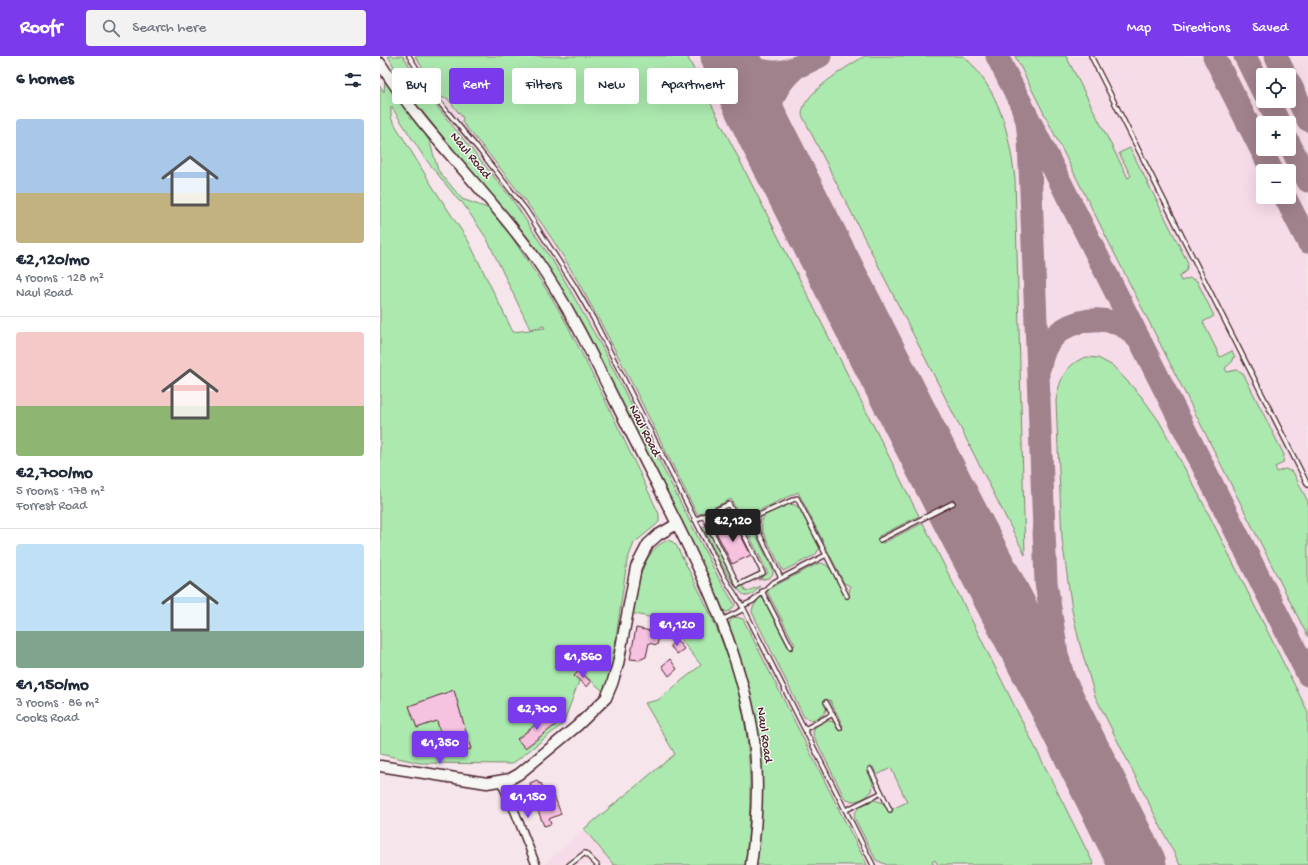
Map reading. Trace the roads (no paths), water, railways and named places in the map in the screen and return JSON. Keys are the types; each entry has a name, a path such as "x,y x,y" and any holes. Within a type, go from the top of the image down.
{"street":[{"name":"Naul Road","path":"380,63 391,80 513,228 546,274 577,327 677,524 721,621 732,648 742,683 753,734 757,786 751,865"},
{"path":"380,766 487,783 501,782 519,774 577,726 606,698 618,664 636,568 648,544 658,535 677,524"},
{"path":"501,782 515,812 536,865"}],"lane":[{"path":"409,56 434,96 480,151 526,210 574,285 593,318 724,577 743,608 805,729 873,865"},
{"path":"1091,56 1306,477 1308,485"},
{"path":"781,578 757,529 756,522 759,514 797,498 847,596"},
{"path":"880,540 953,503"},
{"path":"695,520 729,504 763,573 738,585 704,516"},
{"path":"721,621 743,608 772,582 826,555"},
{"path":"762,591 791,647"},
{"path":"826,702 840,728"},
{"path":"805,729 832,714"},
{"path":"870,769 890,810"},
{"path":"846,810 881,793"},
{"path":"570,865 585,853 597,865"}]}
